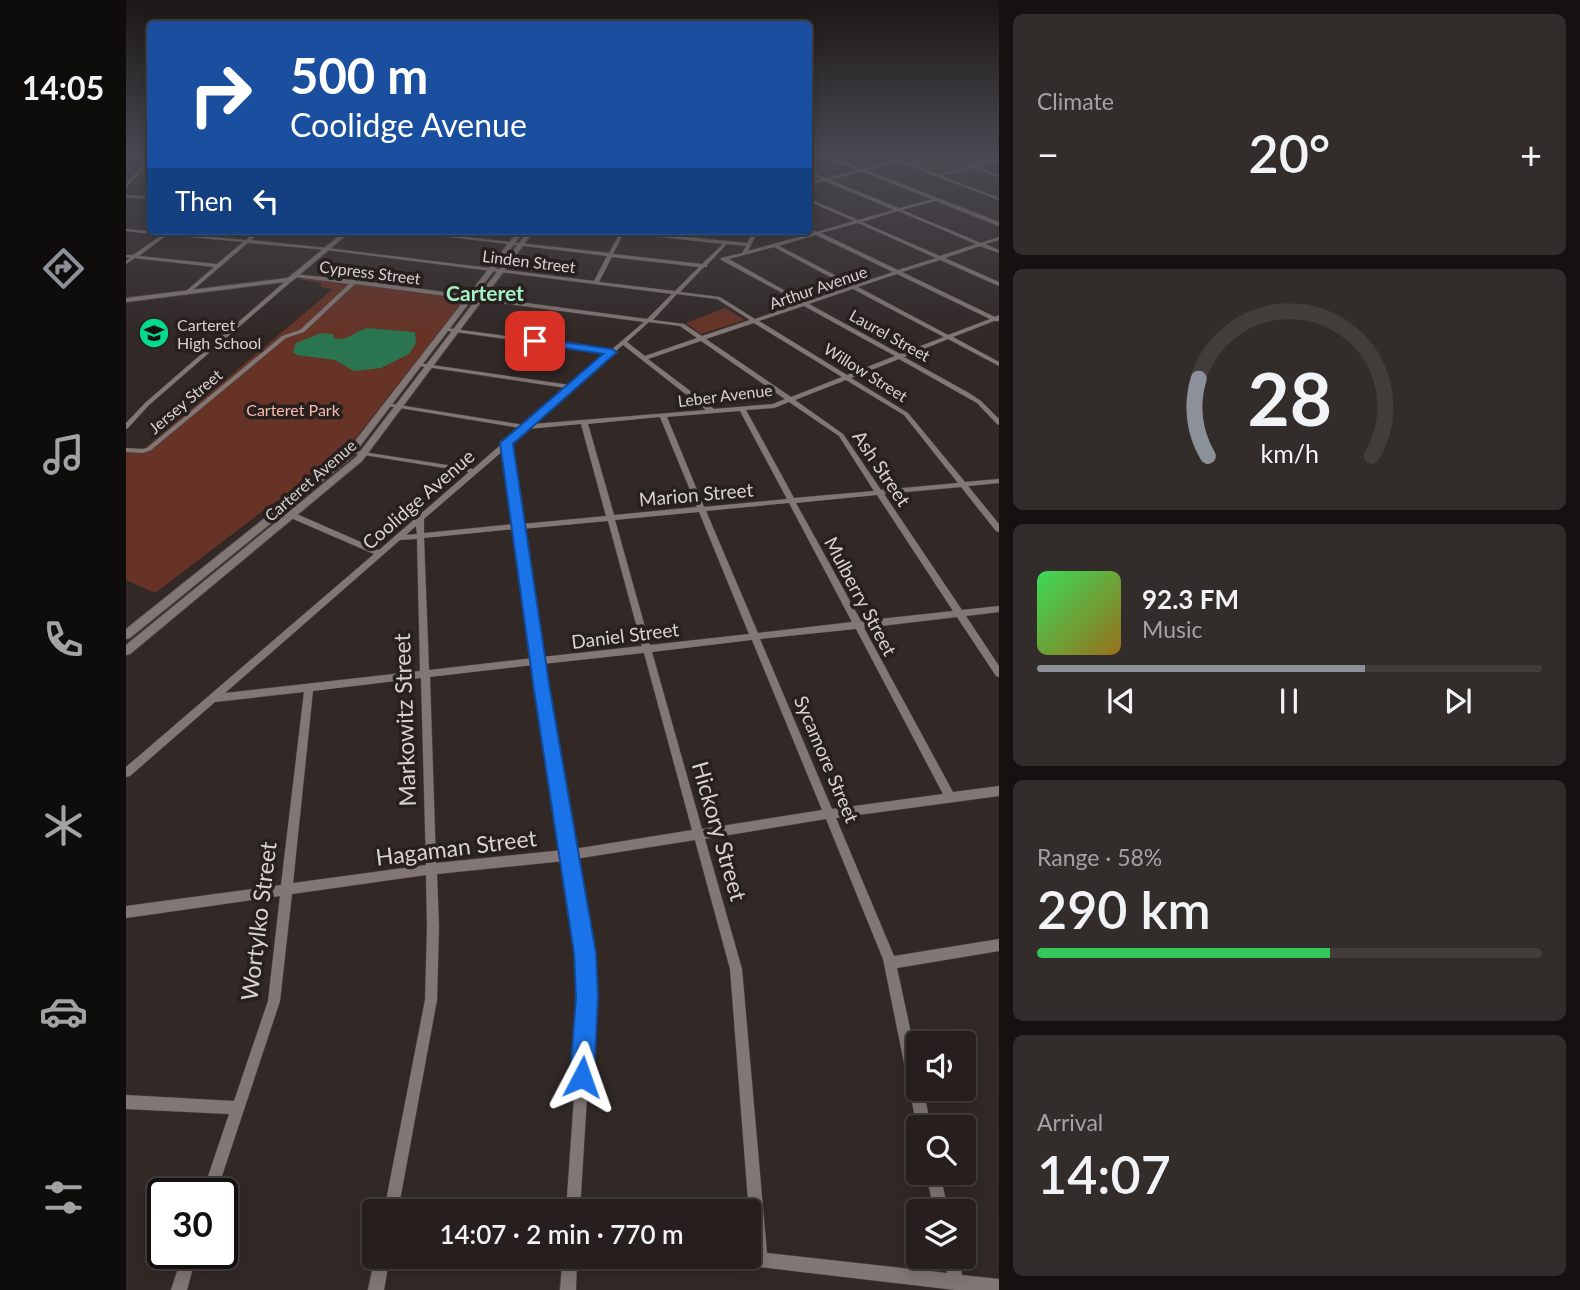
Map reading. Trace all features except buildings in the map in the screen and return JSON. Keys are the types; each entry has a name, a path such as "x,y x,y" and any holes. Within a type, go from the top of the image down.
{"street":[{"path":"843,214 999,284"},
{"path":"812,234 884,214"},
{"path":"909,214 999,252"},
{"path":"974,214 999,224"},
{"name":"Linden Street","path":"126,230 147,231"},
{"path":"812,231 998,319"},
{"path":"126,263 164,235"},
{"name":"Linden Street","path":"191,235 327,249 679,293"},
{"path":"187,293 254,235"},
{"path":"126,427 147,404 343,235"},
{"path":"435,235 706,265 810,235"},
{"name":"Carteret Avenue","path":"126,651 364,453 458,330 492,269 518,235"},
{"name":"Carteret Avenue","path":"126,635 352,451 448,328 502,270 528,235"},
{"path":"596,282 620,235"},
{"path":"657,235 749,245"},
{"path":"744,254 754,235"},
{"name":"Arthur Avenue","path":"644,358 999,238"},
{"name":"Coolidge Avenue","path":"126,774 649,320 679,293 726,243"},
{"path":"774,245 999,364"},
{"path":"126,256 218,266"},
{"name":"Laurel Street","path":"725,259 979,402 999,424"},
{"path":"126,300 293,278"},
{"name":"Cypress Street","path":"293,278 354,282 649,320"},
{"name":"Jersey Street","path":"126,450 148,450 285,337 302,331 354,282"},
{"name":"Willow Street","path":"679,293 718,298 906,414 999,528"},
{"name":"Leber Avenue","path":"387,404 524,427 774,406 998,319"},
{"name":"Ash Street","path":"649,320 682,325 841,435 999,673"},
{"path":"448,328 612,352"},
{"path":"623,342 712,411"},
{"path":"420,364 571,387"},
{"name":"Mulberry Street","path":"742,409 951,798"},
{"name":"Sycamore Street","path":"663,416 890,963 922,1115"},
{"name":"Hickory Street","path":"584,422 736,969 755,1199"},
{"path":"506,443 517,528 585,953 587,997 574,1199"},
{"path":"352,451 474,471"},
{"name":"Marion Street","path":"397,538 999,481"},
{"path":"280,510 379,553"},
{"name":"Markowitz Street","path":"393,1199 431,1000 432,869 420,518"},
{"path":"209,567 222,573"},
{"name":"Daniel Street","path":"214,698 999,609"},
{"name":"Wortylko Street","path":"214,1178 274,1002 309,688"},
{"name":"Hagaman Street","path":"126,912 432,869 568,855 829,814 999,792"},
{"path":"890,963 999,945"},
{"path":"126,1102 236,1108"},
{"path":"761,1261 999,1287"},
{"path":"179,1290 186,1269"},
{"path":"376,1290 380,1269"},
{"path":"568,1290 569,1269"},
{"path":"953,1269 956,1283"}],"green space":[{"name":"Carteret Park","path":"298,279 319,279 465,299 343,454 284,501 276,501 155,593 126,580 126,448 145,448 333,289 321,287 321,283"},
{"path":"725,308 745,320 701,334 686,323"}],"shaded area":[{"path":"367,328 415,332 416,343 409,354 381,368 354,371 335,360 297,355 293,352 296,343 321,333 333,334 334,338 343,339"}],"place":[{"name":"Carteret High School","path":"154,333"}],"district":[{"name":"Carteret","path":"485,292"}],"route":[{"path":"535,341 612,352 506,443 542,690 585,953 587,997 582,1077"}]}
